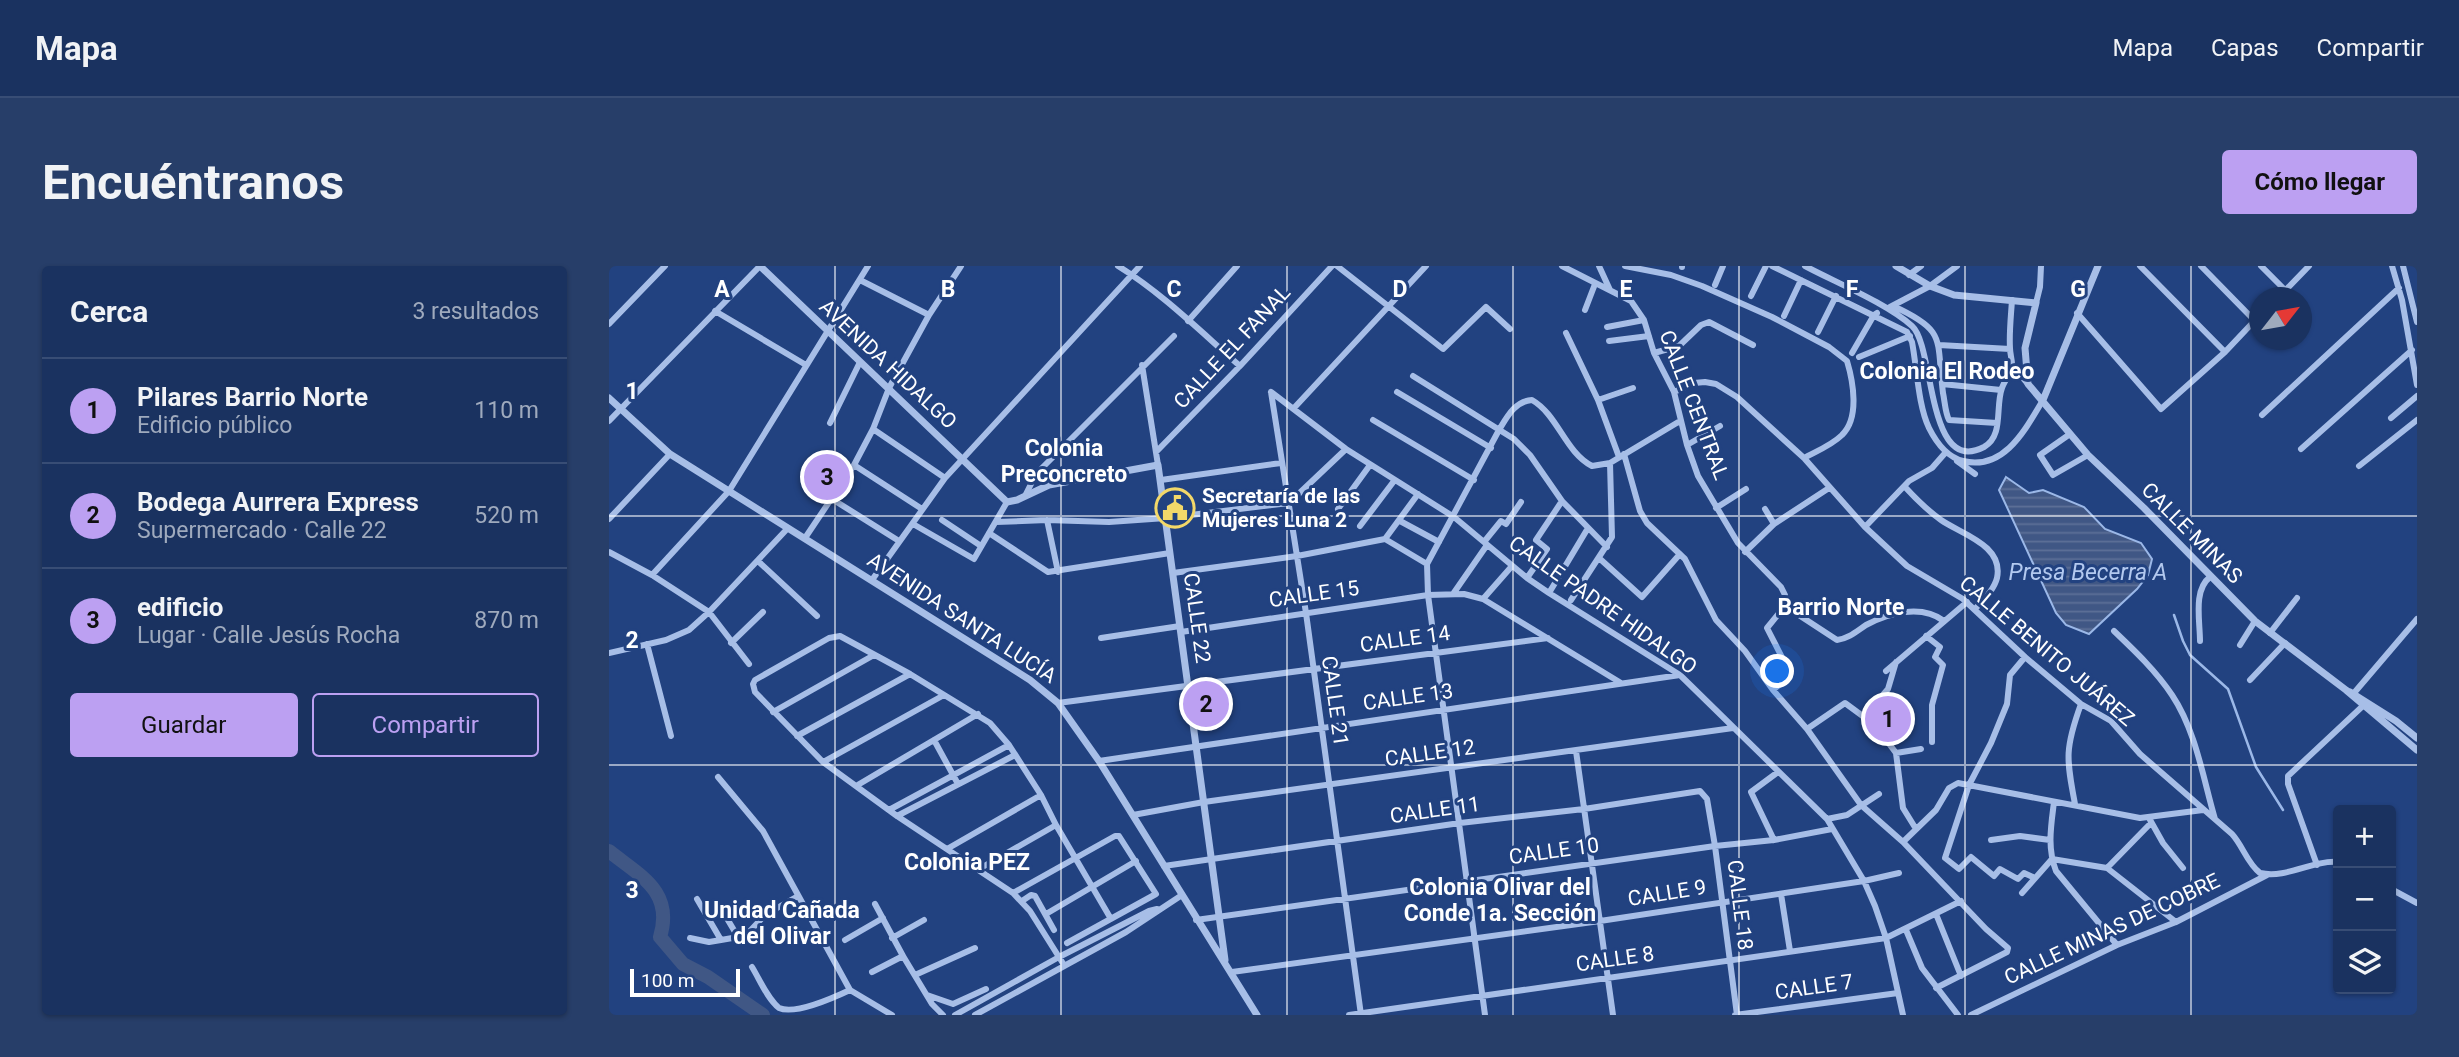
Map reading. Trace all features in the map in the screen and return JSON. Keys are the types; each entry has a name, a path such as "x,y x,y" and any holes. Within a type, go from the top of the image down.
{"street":[{"path":"609,324 665,266"},
{"path":"609,421 760,266"},
{"name":"AVENIDA HIDALGO","path":"760,266 1007,502"},
{"path":"652,575 729,491 868,266"},
{"path":"804,538 854,465 873,429 889,388 929,315 961,266"},
{"path":"1118,266 1240,366"},
{"path":"872,580 962,458 1140,266"},
{"path":"1188,321 1237,266"},
{"name":"CALLE EL FANAL","path":"1156,452 1332,266"},
{"path":"1337,266 1443,349 1484,308 1489,309 1510,329"},
{"path":"1294,408 1426,266"},
{"name":"CALLE CENTRAL","path":"1562,266 1635,304 1644,320 1654,353 1674,392 1686,445 1698,475 1730,533 1745,552 1781,587 1785,595 1785,606"},
{"path":"1599,266 1611,292"},
{"path":"1625,266 1671,275 1702,286 1772,317 1829,347 1847,360 1853,394 1849,425 1845,434 1804,458"},
{"path":"1714,285 1723,266"},
{"path":"1751,296 1766,266"},
{"path":"1772,266 1902,327 1910,336 1929,427 1945,452 1975,474"},
{"path":"1805,266 1890,308 1920,318 1929,326 1939,345 1947,417 1952,421 1997,423"},
{"path":"1896,266 1930,286 1954,295 2036,303"},
{"path":"1909,275 1921,266"},
{"path":"1910,336 1856,355 1874,315 1930,286 1957,266"},
{"path":"2028,384 2025,348 2040,287 2041,266"},
{"path":"1955,459 1982,463 1995,459 2015,443 2043,400 2098,266"},
{"path":"2140,266 2225,352"},
{"path":"2201,266 2249,311"},
{"path":"2261,266 2282,287"},
{"path":"2288,287 2309,266"},
{"path":"2392,266 2399,288 2417,385"},
{"path":"2403,266 2417,323"},
{"path":"860,280 929,315"},
{"path":"1784,316 1801,280"},
{"path":"1585,310 1595,284"},
{"path":"2262,415 2399,288"},
{"path":"1818,332 1836,296"},
{"path":"1890,308 1918,333 1938,422 1951,443 1963,450 1984,447 1992,440 2001,390 2013,366 2010,349 2012,300"},
{"path":"715,311 806,365"},
{"path":"2077,313 2161,409 2249,327"},
{"path":"1607,327 1644,320"},
{"path":"1654,353 1679,346 1704,323 1709,322 1753,345"},
{"path":"1566,333 1598,400 1640,511 1647,523 1691,567 1716,620 1745,651 1773,690 1807,729 1860,805 1903,842 1986,929 2007,946 2007,952 1936,988"},
{"path":"1026,494 1036,474 1142,365 1174,336"},
{"path":"1609,341 1649,336"},
{"path":"1939,345 2010,349"},
{"path":"2301,449 2412,350"},
{"path":"830,423 860,362"},
{"name":"CALLE 22","path":"1142,365 1161,480 1225,960"},
{"name":"CALLE MINAS","path":"2013,366 2088,455 2255,621 2350,691 2417,750"},
{"path":"1413,376 1523,447 1562,501 1607,547"},
{"name":"CALLE BENITO JUÁREZ","path":"1674,392 1694,383 1705,382 1726,389 1804,458 1865,527 1907,566 1967,602 2025,657 2081,704 2111,721 2140,754 2238,840 2255,869 2267,874"},
{"path":"1942,384 2001,390"},
{"path":"1598,400 1633,388"},
{"name":"CALLE PADRE HIDALGO","path":"1271,392 1346,449 1454,517 1527,578 1680,675 1827,820 1864,881 1886,938 1903,1015"},
{"name":"CALLE 21","path":"1271,392 1306,613 1361,1014"},
{"path":"1397,392 1491,448"},
{"path":"2391,418 2417,396"},
{"name":"AVENIDA SANTA LUCÍA","path":"609,398 670,454 1030,680 1058,703 1099,761 1196,920 1225,960 1255,1013 1262,1015"},
{"path":"1485,1015 1469,880 1428,595 1427,564 1499,430 1515,407 1525,400 1532,400 1541,407 1584,462 1592,466 1610,463 1680,421"},
{"path":"1373,420 1474,480"},
{"path":"2359,466 2417,420"},
{"path":"1686,445 1720,426"},
{"path":"873,429 945,478"},
{"path":"2070,434 2040,454 2055,476 2088,455"},
{"path":"996,522 1166,519 1289,503 1346,449"},
{"path":"1865,527 1913,477 1932,468 1945,452"},
{"path":"609,519 670,454"},
{"path":"1161,480 1281,463"},
{"path":"1571,600 1607,547 1613,532 1610,463"},
{"path":"854,465 922,509"},
{"path":"913,524 970,559 976,557 1007,502 1063,482 1158,465"},
{"path":"1338,509 1370,465"},
{"path":"1360,526 1394,481"},
{"path":"1905,487 1943,521 1982,544 1994,559 1997,567 1996,581 1975,609"},
{"path":"1745,552 1774,524 1829,488"},
{"path":"1716,508 1746,489"},
{"path":"1173,573 1297,556 1385,539 1418,494"},
{"path":"832,499 899,541"},
{"path":"1527,578 1546,549 1535,540 1562,501"},
{"path":"1453,594 1485,543 1501,522 1506,524 1521,502"},
{"path":"1765,509 1774,524"},
{"path":"942,520 981,546"},
{"path":"1047,520 1058,572"},
{"path":"1400,521 1440,542"},
{"path":"609,653 683,634 709,612 788,528"},
{"path":"1549,593 1588,528"},
{"path":"989,533 1044,571 1058,572 1170,553"},
{"path":"1385,539 1427,564"},
{"path":"609,552 652,575 709,612 749,664"},
{"path":"1599,558 1644,596 1680,554"},
{"path":"758,561 817,616"},
{"path":"1512,566 1483,599 1622,684"},
{"path":"2200,641 2200,590 2210,577"},
{"name":"CALLE 15","path":"1101,638 1428,595 1464,594 1483,599"},
{"path":"2270,633 2297,598"},
{"path":"1886,671 1967,602"},
{"path":"1773,690 1786,679 1789,671 1767,628 1785,606 1837,640 1896,614 1927,611 1944,621"},
{"path":"731,643 762,612"},
{"path":"2350,691 2417,619"},
{"path":"2240,645 2255,621"},
{"path":"2114,631 2174,697 2193,742 2215,819"},
{"path":"1926,636 1940,647 1935,657 1943,665 1932,705 1932,742"},
{"path":"1064,965 1022,901 823,762 755,692 753,684 758,677 829,638 843,637 978,714 990,723 1009,745 1041,795 1111,919"},
{"name":"CALLE 14","path":"1058,703 1548,638"},
{"path":"2250,680 2284,643"},
{"path":"647,644 671,736"},
{"path":"773,712 874,655"},
{"path":"2025,657 2010,676 2004,713 1969,785 1945,858 1959,869 1971,857 1994,876 2000,869 2018,879 2024,873 2035,878"},
{"path":"1864,717 1888,689 1896,662"},
{"path":"797,736 910,674"},
{"name":"CALLE 13","path":"1099,761 1680,675"},
{"path":"823,762 943,695"},
{"path":"1807,729 1846,703 1864,717 1896,753 1903,808 1916,829"},
{"path":"2317,865 2288,784 2288,776 2365,703"},
{"name":"CALLE MINAS","path":"2365,703 2417,738"},
{"path":"2075,804 2067,765 2067,748 2081,704"},
{"path":"856,786 978,714"},
{"name":"CALLE 12","path":"1133,815 1204,802 1733,728"},
{"path":"933,740 958,784"},
{"path":"889,810 1009,745"},
{"path":"1896,753 1921,749"},
{"path":"1576,751 1613,1015"},
{"path":"897,816 1015,755"},
{"path":"1774,840 1752,797 1752,790 1777,772"},
{"path":"718,777 763,831 850,990 892,1015"},
{"path":"1903,842 1935,810 1949,788 1958,783 2149,818 2203,810"},
{"name":"CALLE 11","path":"1164,866 1697,791 1703,793 1706,799"},
{"path":"1827,820 1847,815 1879,794"},
{"path":"947,849 1041,795"},
{"name":"CALLE 18","path":"1706,799 1737,1015"},
{"path":"2054,802 2050,840 2052,859 2061,879 2117,945"},
{"path":"2149,818 2163,843 2183,868"},
{"path":"979,869 1056,825"},
{"path":"2107,868 2148,826"},
{"name":"CALLE 10","path":"1196,920 1714,846 1774,840 1832,829"},
{"path":"1013,893 1115,835 1121,837 1155,895 1067,943"},
{"path":"1991,840 2020,836 2050,840"},
{"path":"2052,859 2107,868 2176,922"},
{"path":"2022,893 2052,859"},
{"path":"1046,914 1136,861"},
{"path":"2267,874 2333,863"},
{"name":"CALLE 9","path":"1231,972 1599,921 1864,881 1899,873"},
{"name":"CALLE MINAS DE COBRE","path":"1971,1015 2117,945 2176,922 2267,874"},
{"path":"2396,892 2417,903"},
{"path":"1781,894 1790,951"},
{"path":"1022,901 1033,895 1054,930"},
{"path":"975,1015 1126,932 1182,895"},
{"path":"689,938 709,942 738,937 753,929 765,915 798,896"},
{"path":"697,899 721,940"},
{"name":"CALLE 8","path":"1349,1015 1886,938 1961,901"},
{"path":"875,904 903,956 937,1010 943,1015"},
{"path":"719,905 738,937"},
{"path":"955,1015 1059,957 1149,911 1159,909"},
{"path":"1936,914 1961,976"},
{"path":"845,940 883,918"},
{"path":"892,938 923,920"},
{"path":"1906,930 1921,968 1958,1015"},
{"path":"915,975 975,948"},
{"path":"872,972 903,956"},
{"path":"752,967 773,1002 787,1013 798,1013 850,990"},
{"path":"927,995 953,1004 986,989"},
{"name":"CALLE 7","path":"1737,1015 1898,993"},
{"path":"1797,1007 1799,1015"}],"water":[{"name":"Presa Becerra A","path":"2006,477 2029,493 2043,490 2084,507 2105,529 2141,543 2152,559 2148,575 2137,589 2089,634 2066,625 2056,613 1999,490"}],"waterway":[{"path":"2174,615 2190,655 2228,689 2256,767 2283,810"},
{"path":"609,851 642,877 658,896 663,921 660,937 683,964 708,977 763,1015"}],"place":[{"name":"edificio","path":"827,477"},
{"name":"Secretaría de las Mujeres Luna 2","path":"1175,508"},
{"name":"Bodega Aurrera Express","path":"1206,704"},
{"name":"Pilares Barrio Norte","path":"1888,719"}],"district":[{"name":"Colonia El Rodeo","path":"1947,371"},
{"name":"Colonia Preconcreto","path":"1064,461"},
{"name":"Barrio Norte","path":"1841,607"},
{"name":"Colonia PEZ","path":"967,862"},
{"name":"Colonia Olivar del Conde 1a. Sección","path":"1500,900"},
{"name":"Unidad Cañada del Olivar","path":"782,923"}]}
